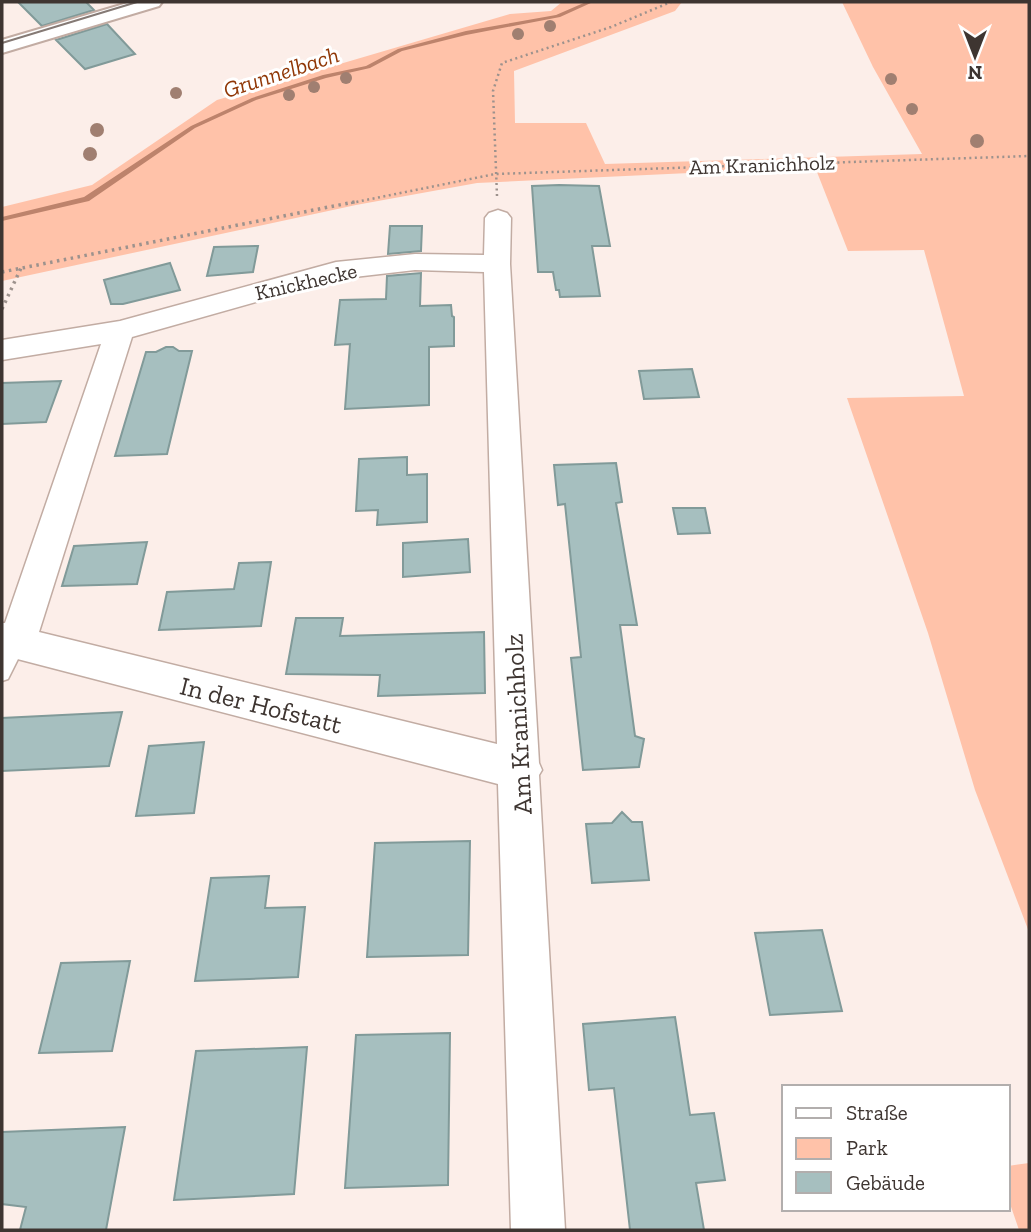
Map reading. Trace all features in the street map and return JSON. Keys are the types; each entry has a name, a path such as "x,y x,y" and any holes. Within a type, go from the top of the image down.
{"main road":[{"path":"2,35 111,2"},
{"path":"2,47 152,2"}],"street":[{"name":"Am Kranichholz","path":"498,218 497,264 521,770 538,1230"},
{"name":"Knickhecke","path":"2,350 120,331 336,271 415,262 497,264"},
{"path":"7,652 120,331"},
{"name":"In der Hofstatt","path":"7,652 521,770"}],"path":[{"path":"495,174 493,91 502,63 611,27 671,2"},
{"name":"Am Kranichholz","path":"2,272 495,174 1029,156"},
{"path":"2,309 21,268"}],"green space":[{"path":"562,2 682,2 675,11 514,71 515,123 586,123 605,164 922,154 873,67 842,2 1029,2 1029,932 975,790 928,633 847,398 964,396 924,250 848,251 815,167 477,183 356,205 2,281 2,207 92,185 217,100 510,14 551,11"},
{"path":"1029,1163 1029,1230 1019,1230 1010,1204 1010,1166"}],"building":[{"path":"18,2 86,2 94,10 42,26"},
{"path":"107,24 135,54 85,69 56,40"},
{"path":"532,186 599,186 610,246 592,246 600,296 560,297 553,272 538,272"},
{"path":"390,226 422,226 421,251 388,254"},
{"path":"258,246 253,272 207,276 214,247"},
{"path":"170,263 180,290 123,304 111,304 104,280"},
{"path":"421,273 420,306 451,305 454,317 454,346 429,347 429,405 345,409 350,344 335,345 340,300 386,299 387,276"},
{"path":"166,347 192,351 167,454 115,456 146,352 156,352"},
{"path":"692,369 699,397 644,399 639,371"},
{"path":"61,381 46,422 2,424 2,383"},
{"path":"407,457 407,475 427,474 427,522 377,525 378,510 356,511 359,459"},
{"path":"616,463 622,502 616,503 637,625 620,625 635,736 644,739 639,767 583,770 571,658 581,657 565,504 558,505 554,465"},
{"path":"673,508 705,508 710,533 678,534"},
{"path":"468,539 470,572 403,577 403,543"},
{"path":"147,542 137,584 62,586 74,546"},
{"path":"271,562 261,626 159,630 167,592 234,589 239,563"},
{"path":"296,618 343,618 340,636 484,632 485,693 378,696 380,675 286,674"},
{"path":"122,712 109,766 2,771 2,718"},
{"path":"204,742 194,813 136,816 149,746"},
{"path":"622,812 632,822 642,822 649,880 592,883 586,824 612,823"},
{"path":"470,841 468,955 367,957 375,843"},
{"path":"269,876 265,908 305,907 298,977 195,981 211,878"},
{"path":"822,930 842,1011 770,1015 755,933"},
{"path":"130,961 112,1051 39,1053 61,963"},
{"path":"675,1017 690,1115 714,1113 725,1180 696,1183 704,1230 630,1230 614,1088 589,1090 583,1024"},
{"path":"450,1033 448,1185 345,1188 356,1035"},
{"path":"307,1047 294,1194 174,1200 196,1051"},
{"path":"125,1127 106,1230 20,1230 26,1207 2,1204 2,1132"}],"waterway":[{"name":"Grunnelbach","path":"2,219 86,199 193,127 254,99 325,76 368,67 400,50 466,33 558,16 590,2"}],"tram line":[{"path":"2,43 137,2"}]}
